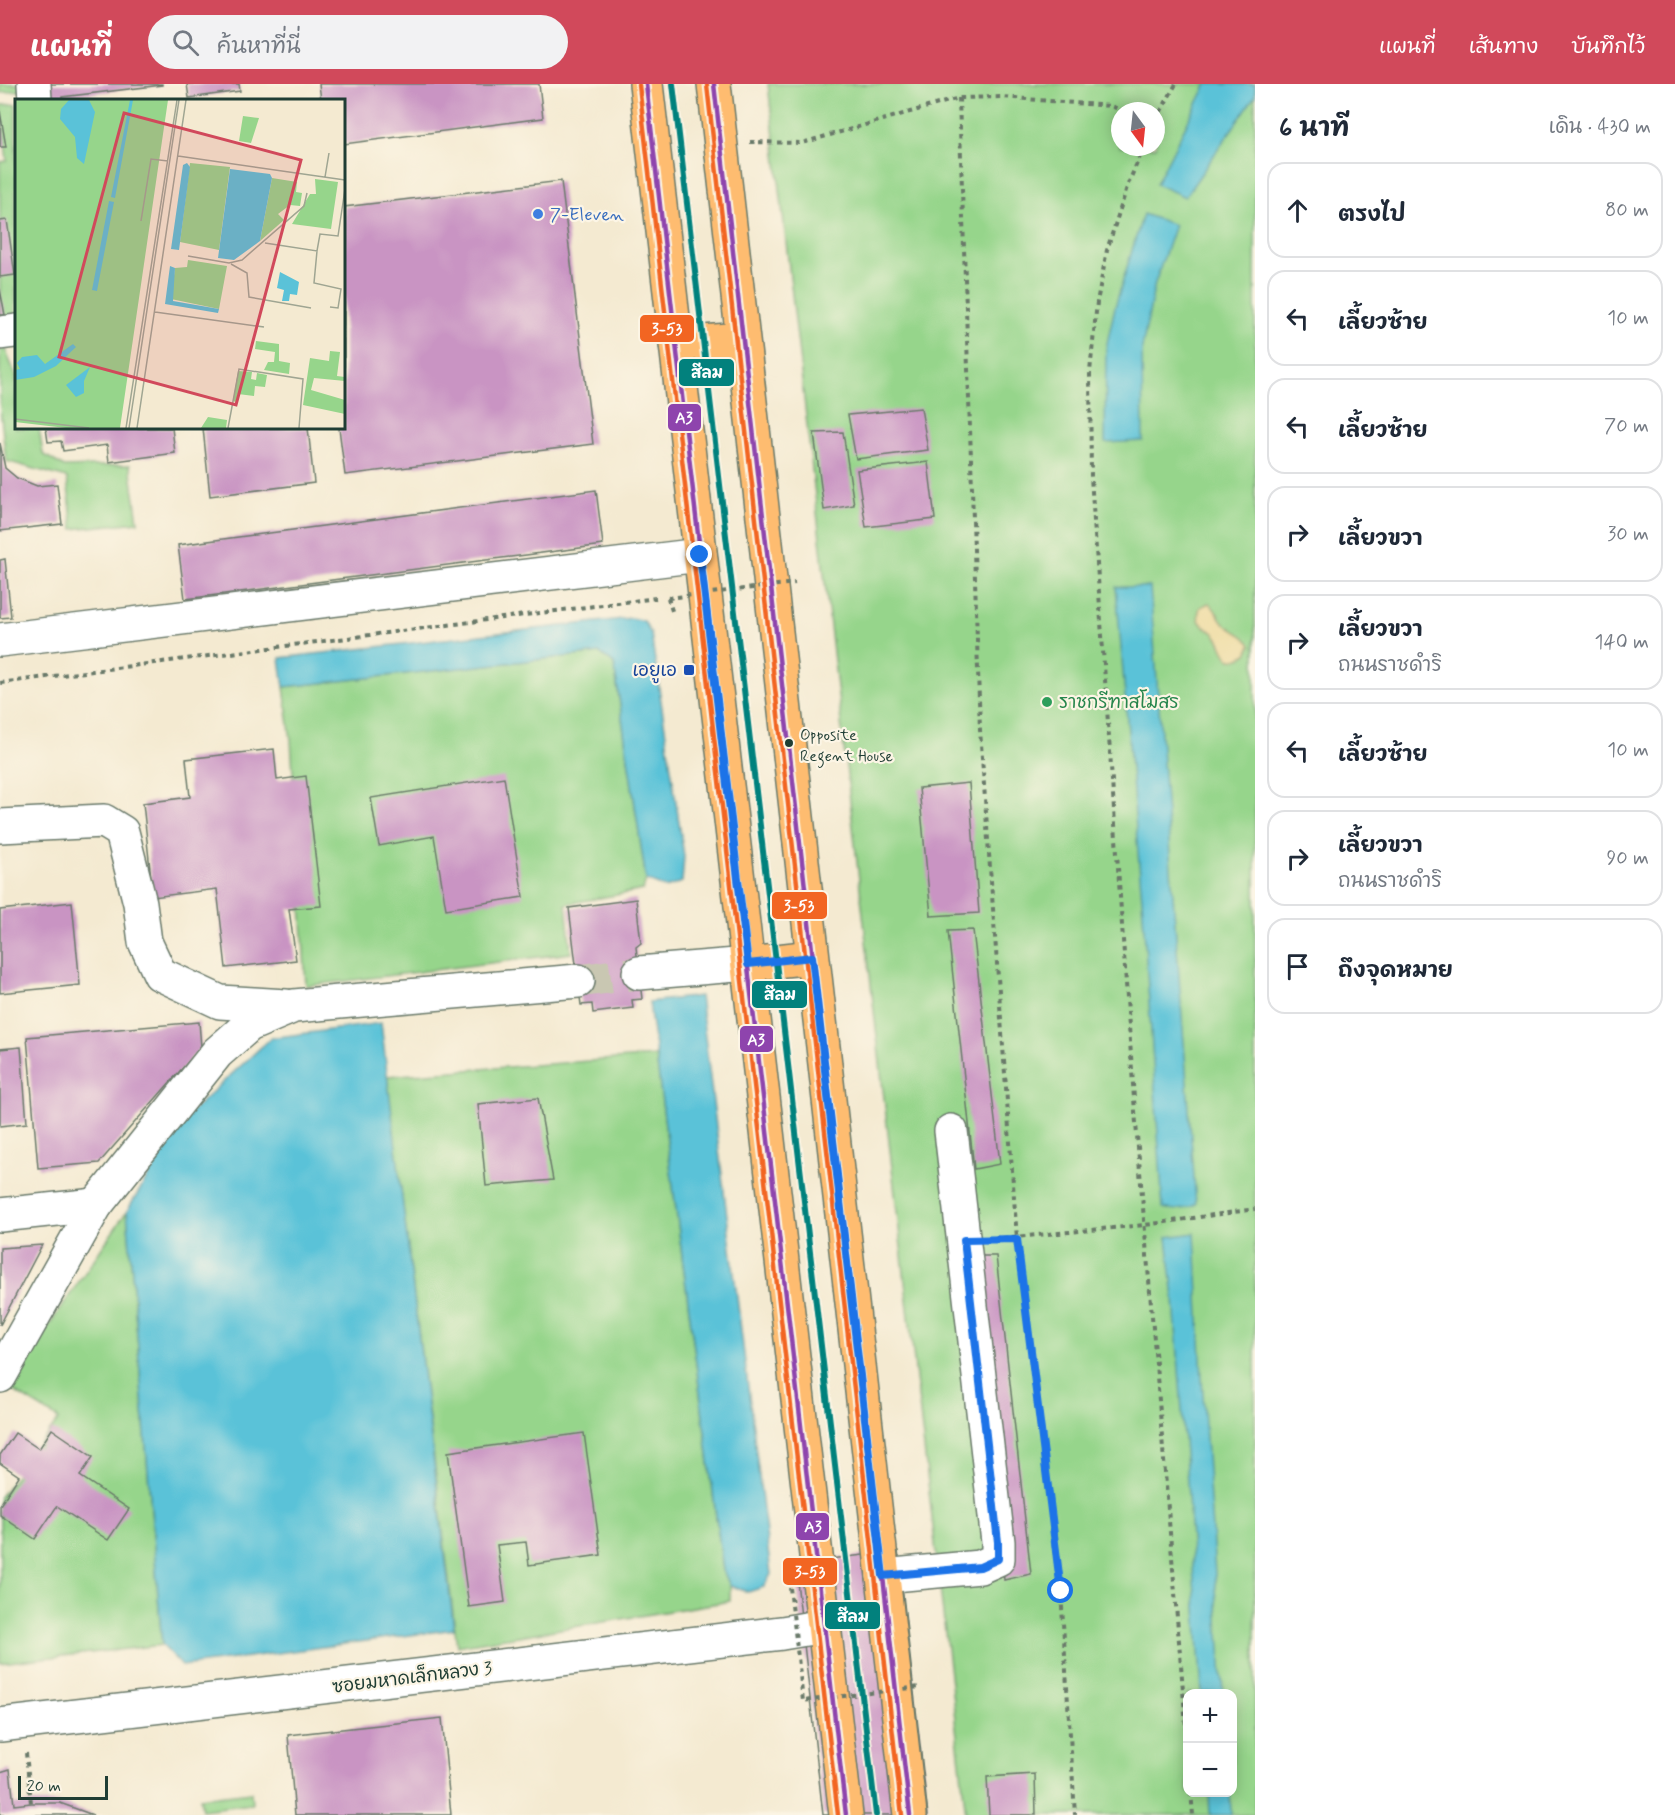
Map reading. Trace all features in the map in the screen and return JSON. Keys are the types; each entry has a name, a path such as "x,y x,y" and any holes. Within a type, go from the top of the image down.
{"main road":[{"path":"646,84 846,1815"},
{"path":"714,84 910,1815"},
{"path":"676,344 742,339"},
{"path":"748,964 812,957"}],"street":[{"path":"34,84 35,99"},
{"path":"0,333 15,332"},
{"path":"0,640 700,555"},
{"path":"0,826 104,821 122,832 140,903 146,942 160,974 220,1002 294,1006 578,981"},
{"path":"639,973 748,964"},
{"path":"0,1376 96,1205 217,1053 249,1025 294,1006"},
{"path":"883,1576 980,1567 998,1559 951,1131"},
{"path":"0,1215 96,1205"},
{"name":"ซอยมหาดเล็กหลวง 3","path":"0,1725 758,1636 824,1626"}],"path":[{"path":"1165,104 1176,84"},
{"path":"720,142 802,143 959,98 1002,97 1111,105"},
{"path":"959,98 980,730 1017,1239 1061,1591 1075,1815"},
{"path":"1140,156 1128,184 1107,249 1097,302 1090,372 1091,477 1134,1099 1187,1743"},
{"path":"669,598 795,584"},
{"path":"0,682 656,598"},
{"path":"964,1240 1017,1239 1146,1225 1255,1209"},
{"path":"788,1570 803,1701 920,1687"},
{"path":"26,1750 32,1803"},
{"path":"1191,1797 1193,1815"}],"green space":[{"path":"0,84 22,84 23,90 0,93"},
{"name":"ราชกรีฑาสโมสร","path":"768,84 1255,84 1255,1815 966,1815"},
{"path":"15,104 15,318 0,320 0,162 7,161 1,105"},
{"path":"5,349 15,374 15,429 39,429 43,454 64,467 130,465 138,522 73,529 67,478 6,461 0,407 0,350"},
{"path":"600,653 614,664 646,880 643,890 566,904 571,953 306,986 291,740 284,687"},
{"path":"656,1056 723,1570 730,1586 730,1601 457,1646 387,1076"},
{"path":"127,1211 162,1645 0,1663 0,1497 59,1419 7,1387"},
{"path":"251,1792 252,1804 202,1810 200,1798"}],"sand":[{"path":"1209,603 1224,623 1251,645 1247,654 1234,659 1227,656 1214,633 1200,622 1198,614 1200,607"}],"water":[{"path":"1207,84 1255,84 1255,96 1185,197 1156,184"},
{"path":"1143,214 1175,225 1155,283 1142,348 1143,441 1105,443 1106,348 1115,307"},
{"path":"1116,587 1150,587 1196,1204 1180,1209 1163,1208 1142,900"},
{"path":"631,618 644,621 651,634 684,856 682,882 666,888 646,880 614,664 600,653 284,687 280,658"},
{"path":"700,996 771,1574 764,1587 748,1592 730,1586 723,1570 649,1002"},
{"path":"381,1023 454,1629 182,1666 162,1645 127,1211 183,1119 271,1038"},
{"path":"1195,1233 1202,1380 1223,1689 1202,1689 1174,1299 1167,1237"},
{"path":"1209,1797 1230,1797 1231,1815 1210,1815"}],"building":[{"path":"43,84 162,84 62,97 62,99 45,99"},
{"path":"187,84 239,84 240,91 189,98"},
{"path":"319,84 539,84 543,118 345,144 345,99 321,99"},
{"path":"0,111 6,147 0,147"},
{"path":"561,181 593,444 345,475 339,429 345,429 345,207"},
{"path":"7,220 15,275 0,277 0,221"},
{"path":"0,289 5,315 0,315"},
{"path":"921,408 928,450 856,459 848,415"},
{"path":"46,429 172,429 175,453 109,462 107,445 63,451 61,441 48,442"},
{"path":"203,429 308,429 314,483 210,496"},
{"path":"843,432 854,505 824,510 814,433"},
{"path":"0,443 5,468 17,478 37,486 57,484 62,524 0,531"},
{"path":"928,462 935,519 866,527 857,470"},
{"path":"596,490 603,545 185,599 178,545"},
{"path":"5,559 11,617 0,618 0,560"},
{"path":"274,749 277,780 306,776 321,906 289,909 296,960 226,968 217,889 153,897 143,803 190,797 186,759"},
{"path":"504,777 523,897 446,909 434,836 379,846 371,798"},
{"path":"969,783 979,913 931,916 919,788"},
{"path":"636,899 641,943 636,947 642,999 632,1000 633,1008 593,1013 592,1004 581,1005 569,908"},
{"path":"72,902 80,985 0,993 0,910"},
{"path":"973,930 1000,1164 974,1169 948,931"},
{"path":"199,1022 201,1047 99,1163 38,1168 27,1037"},
{"path":"21,1047 27,1123 0,1126 0,1049"},
{"path":"538,1098 553,1180 486,1186 478,1104"},
{"path":"42,1245 0,1325 0,1248"},
{"path":"972,1256 996,1256 1031,1574 1004,1580"},
{"path":"52,1429 93,1457 80,1476 129,1509 108,1540 57,1506 35,1539 0,1515 0,1505 19,1476 0,1463 0,1455 15,1433 39,1449"},
{"path":"584,1433 601,1555 529,1565 526,1542 497,1545 505,1602 469,1607 448,1452"},
{"path":"898,1551 928,1815 823,1815 795,1563"},
{"path":"442,1718 451,1815 295,1815 288,1735"},
{"path":"10,1769 14,1805 60,1803 93,1815 0,1815 0,1772"},
{"path":"1035,1774 1036,1815 989,1815 987,1777"}],"tunnel":[{"path":"578,981 639,973"}],"transit line":[{"name":"A3","path":"646,84 846,1815"},
{"name":"สีลม","path":"673,84 876,1815"},
{"name":"A3","path":"714,84 910,1815"},
{"name":"3-53","path":"639,85 838,1815"},
{"name":"3-53","path":"707,85 902,1815"}],"place":[{"name":"7-Eleven","path":"538,214"},
{"name":"เอยูเอ","path":"689,670"},
{"name":"ราชกรีฑาสโมสร","path":"1047,702"},
{"name":"Opposite Regent House","path":"789,743"}],"route":[{"path":"700,555 748,964 812,957 883,1576 980,1567 998,1559 998,1542 964,1240 1017,1239 1061,1591"}]}
